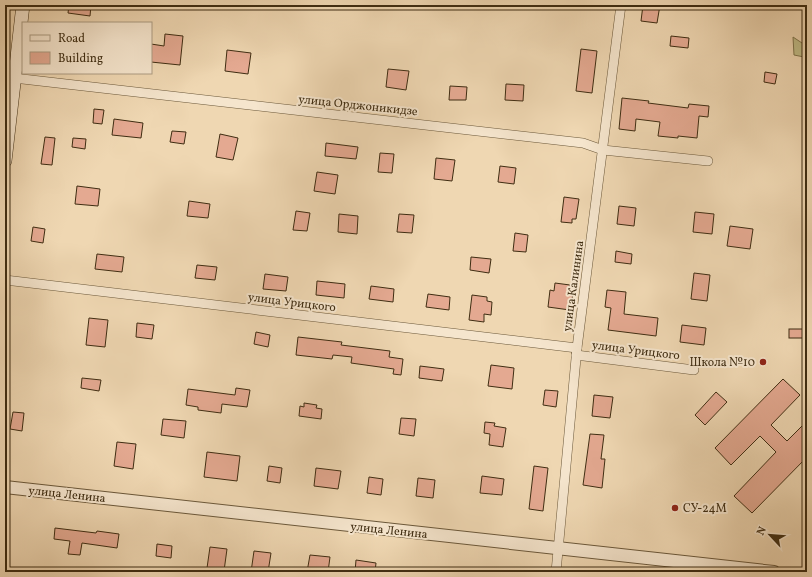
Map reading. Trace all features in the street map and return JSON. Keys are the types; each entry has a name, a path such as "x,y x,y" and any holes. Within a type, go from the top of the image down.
{"main road":[{"path":"5,161 10,78 23,5"}],"street":[{"name":"улица Калинина","path":"556,572 576,351 621,5"},
{"name":"улица Орджоникидзе","path":"10,78 583,143 603,150 708,161"},
{"name":"улица Урицкого","path":"5,280 576,351 694,370"},
{"name":"улица Ленина","path":"5,487 774,572"}],"shaded area":[{"path":"793,37 805,45 807,43 807,90 803,82 804,57 794,55"}],"building":[{"path":"69,5 91,5 90,16 68,13"},
{"path":"643,5 660,5 657,23 641,21"},
{"path":"165,34 183,36 180,65 152,62 152,44 164,46"},
{"path":"671,36 689,38 688,48 670,46"},
{"path":"581,49 597,51 592,93 576,91"},
{"path":"227,50 251,53 248,74 225,71"},
{"path":"388,69 409,71 406,90 386,87"},
{"path":"765,72 777,74 775,84 764,82"},
{"path":"506,84 524,85 523,101 505,100"},
{"path":"450,86 467,87 466,100 449,100"},
{"path":"622,98 688,108 689,104 709,106 708,117 699,116 697,138 658,136 660,122 636,119 635,131 619,129"},
{"path":"94,109 104,110 102,124 93,123"},
{"path":"114,119 143,123 141,138 112,135"},
{"path":"172,131 186,132 184,144 170,142"},
{"path":"220,134 238,138 233,160 216,157"},
{"path":"45,137 55,138 52,165 41,164"},
{"path":"73,138 86,139 85,149 72,147"},
{"path":"326,143 358,147 356,159 325,156"},
{"path":"380,153 394,154 392,173 378,172"},
{"path":"436,158 455,160 452,181 434,179"},
{"path":"500,166 516,168 514,184 498,182"},
{"path":"317,172 338,175 335,194 314,191"},
{"path":"77,186 100,189 98,206 75,204"},
{"path":"564,197 579,199 576,219 572,219 572,223 561,222"},
{"path":"189,201 210,204 208,218 187,216"},
{"path":"619,206 636,208 634,226 617,224"},
{"path":"296,211 310,213 307,231 293,230"},
{"path":"695,212 714,214 712,234 693,232"},
{"path":"339,214 358,216 357,234 338,232"},
{"path":"399,214 414,215 412,233 397,232"},
{"path":"730,226 753,229 750,249 727,246"},
{"path":"33,227 45,229 43,243 31,241"},
{"path":"515,233 528,235 526,252 513,251"},
{"path":"616,251 632,254 631,264 615,262"},
{"path":"97,254 124,257 122,272 95,269"},
{"path":"471,257 491,259 489,273 470,270"},
{"path":"197,265 217,267 215,280 195,278"},
{"path":"694,273 710,275 707,301 691,299"},
{"path":"265,274 288,277 286,291 263,289"},
{"path":"317,281 345,284 344,298 316,295"},
{"path":"555,283 570,285 569,292 573,293 570,310 548,307 550,290 554,291"},
{"path":"371,286 394,289 393,302 369,299"},
{"path":"607,290 626,292 624,314 658,318 656,336 608,330 611,308 605,307"},
{"path":"428,294 450,297 449,310 426,307"},
{"path":"472,295 487,297 487,301 492,302 491,315 484,314 484,322 469,320"},
{"path":"89,318 108,320 105,347 86,345"},
{"path":"137,323 154,325 152,339 136,337"},
{"path":"682,325 706,328 704,345 680,342"},
{"path":"789,329 807,329 807,338 789,338"},
{"path":"256,332 270,335 268,347 254,344"},
{"path":"298,337 342,342 341,345 390,351 389,357 403,359 401,375 393,374 394,369 351,363 352,357 333,355 332,359 296,355"},
{"path":"491,365 514,368 512,389 488,386"},
{"path":"420,366 444,369 442,381 419,378"},
{"path":"82,378 101,380 99,391 81,388"},
{"path":"783,379 800,395 771,425 787,441 807,421 807,457 752,513 734,496 776,452 760,436 731,465 715,448"},
{"path":"236,388 250,390 247,407 222,404 221,413 198,410 198,407 186,405 188,389 235,395"},
{"path":"545,390 558,391 556,407 543,405"},
{"path":"716,392 727,402 705,425 695,415"},
{"path":"594,395 613,397 610,418 592,416"},
{"path":"304,403 317,405 316,408 322,409 321,419 299,416 300,406 304,407"},
{"path":"13,412 24,413 22,431 10,429"},
{"path":"401,418 416,419 414,436 399,434"},
{"path":"163,419 186,421 184,438 161,435"},
{"path":"485,422 495,423 494,426 506,428 503,447 489,445 490,434 484,433"},
{"path":"590,434 604,435 601,459 605,459 602,488 583,485"},
{"path":"117,442 136,444 133,469 114,466"},
{"path":"207,452 240,456 237,481 204,477"},
{"path":"269,466 282,468 280,483 267,481"},
{"path":"534,466 548,468 543,511 529,509"},
{"path":"316,468 341,471 338,489 314,486"},
{"path":"482,476 504,479 502,495 480,493"},
{"path":"369,477 383,479 381,495 367,493"},
{"path":"418,478 435,480 433,498 416,496"},
{"path":"55,528 119,534 117,548 82,543 80,555 68,554 70,541 54,539"},
{"path":"157,544 172,546 171,558 156,556"},
{"path":"210,547 227,549 224,571 207,568"},
{"path":"254,551 271,553 268,572 251,572"},
{"path":"310,555 330,557 328,572 307,572"},
{"path":"356,560 376,563 375,572 355,572"}],"place":[{"name":"Школа №10","path":"763,362"},
{"name":"СУ-24М","path":"675,508"}]}
